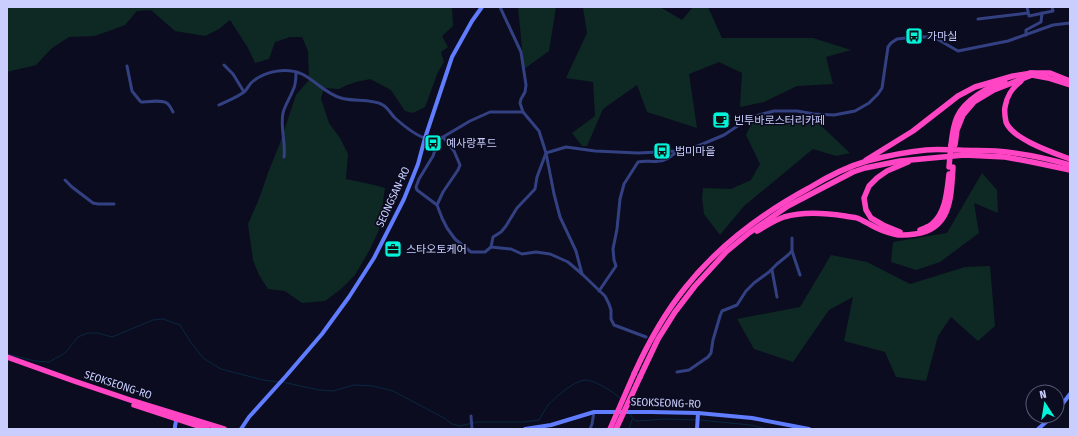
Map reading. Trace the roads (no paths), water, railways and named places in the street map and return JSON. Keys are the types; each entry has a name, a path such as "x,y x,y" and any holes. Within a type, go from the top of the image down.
{"highway":[{"path":"862,163 914,131 958,96 975,87 1032,72 1050,73 1070,80"},
{"path":"749,233 757,231 786,216 818,213 857,218 878,229 896,235 923,233 934,227 942,220 948,207 951,187 953,145 952,130 957,117 966,104 978,94 998,84 1032,72"},
{"path":"953,145 962,115 974,102 994,90 1032,75 1070,85"},
{"path":"1024,78 1013,88 1006,98 1004,112 1006,123 1013,132 1026,141 1070,159"},
{"path":"610,429 653,335 677,299 697,274 727,244 754,221 794,196 838,172 862,163 927,150 996,151 1032,156 1070,165"},
{"path":"616,429 658,339 684,300 726,252 749,233 788,206 853,172 881,164 916,159 964,155 991,156 1032,162 1070,170"},
{"path":"916,159 887,171 877,178 869,186 864,198 866,210 871,218 898,232 921,230 931,224 939,216 945,199 951,167"},
{"name":"SEOKSEONG-RO","path":"7,357 207,429"},
{"name":"SEOKSEONG-RO","path":"7,360 75,386 177,417 224,429"}],"main road":[{"name":"SEONGSAN-RO","path":"241,429 249,417 327,327 350,297 374,258 404,199 418,164 425,138 452,57 482,7"},
{"name":"SEOKSEONG-RO","path":"524,429 551,425 594,412 633,412 752,418 808,429"},
{"path":"697,415 697,428"},
{"path":"175,429 177,417"}],"street":[{"path":"500,7 521,52 526,85 525,92 520,103 523,112 539,131 546,153 560,217 576,251 582,274"},
{"path":"1027,7 1028,13"},
{"path":"978,19 1028,13 1029,16 1053,11 1052,7"},
{"path":"1026,35 1026,30 1041,22 1042,13"},
{"path":"546,153 566,147 595,151 638,153 678,151 698,146 724,135 751,117 774,111 797,111 834,115 855,111 869,103 882,88 888,47 891,42 897,39 930,37 937,39 958,51 1008,42 1053,25 1070,23"},
{"path":"224,65 233,74 244,92"},
{"path":"127,66 132,91 141,102 165,102 173,112"},
{"path":"219,105 244,92 260,77 282,70 304,75 332,95 342,99 382,104 395,118 419,136 425,138 439,139 470,121 490,112 523,112"},
{"path":"284,157 285,150 282,124 283,113 294,89 296,72"},
{"path":"437,204 460,165 454,151 443,137"},
{"path":"439,139 416,187 417,190 437,204 447,228 470,252 485,252 491,247 493,237 501,232 517,208 535,189 537,177 546,153"},
{"path":"599,291 616,266 613,249 620,199 624,184 638,162 644,160 663,161 678,151"},
{"path":"65,180 93,203 114,204"},
{"path":"792,238 792,251 800,275"},
{"path":"491,247 512,250 522,254 536,252 550,254 568,262 605,296 611,310 611,319 614,325 646,337"},
{"path":"677,372 689,370 711,353 713,340 722,311 737,305 741,301 746,291 754,283 772,270 792,251"},
{"path":"772,270 777,297"},
{"path":"590,429 594,412"},
{"path":"471,416 472,428"}],"waterway":[{"path":"7,354 35,361 49,362 65,353 78,337 88,333 98,333 112,337 153,320 163,319 180,325 203,358 221,369 263,380 279,382"},
{"path":"282,382 319,390 333,391 354,385 373,386 393,391 444,418 452,424 460,426 477,422 524,422 539,420 549,404 556,397 576,383 585,380 594,382 604,387 621,399"},
{"path":"630,413 633,419 637,421 665,419 696,420"},
{"path":"629,429 632,420"},
{"path":"700,420 750,425 767,429"}],"place":[{"name":"가마실","path":"914,36"},
{"name":"빈투바로스터리카페","path":"721,120"},
{"name":"예사랑푸드","path":"433,143"},
{"name":"법미마을","path":"662,151"},
{"name":"스타오토케어","path":"393,249"}]}
